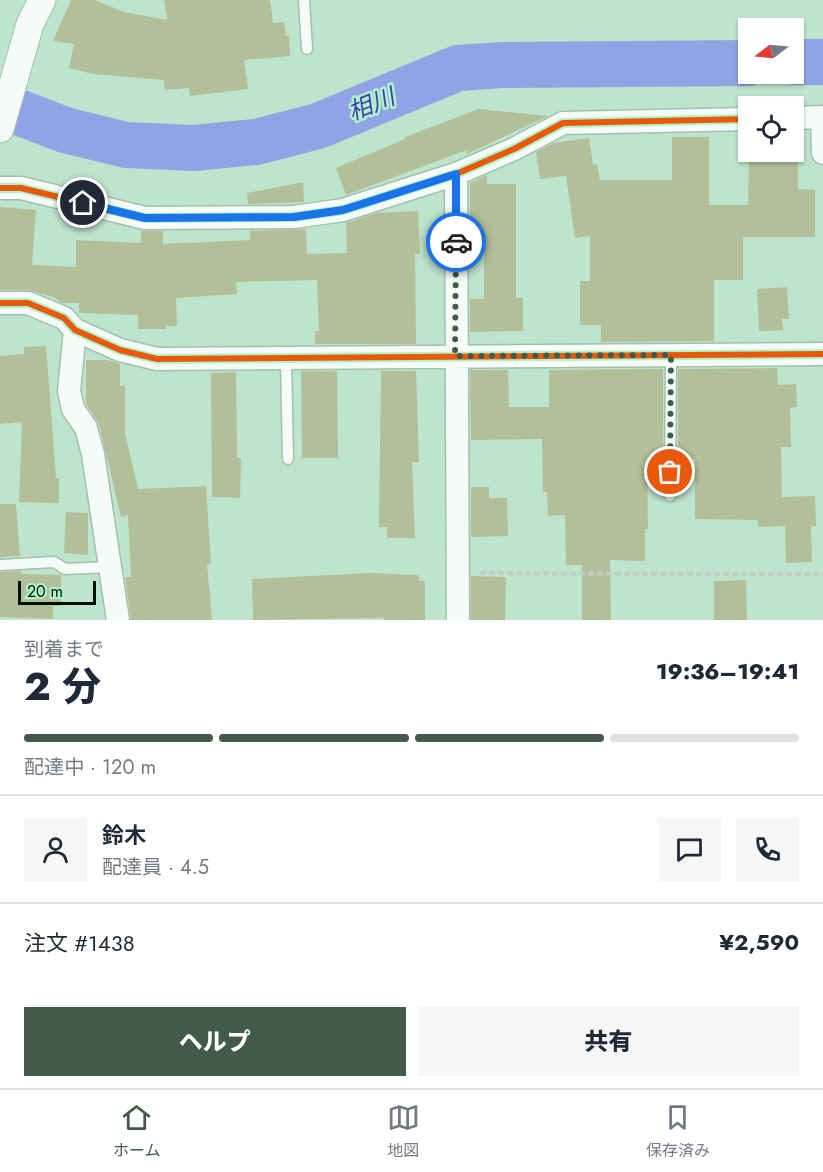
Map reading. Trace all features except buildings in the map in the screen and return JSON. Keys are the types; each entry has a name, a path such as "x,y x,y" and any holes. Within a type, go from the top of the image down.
{"street":[{"path":"0,129 30,24 42,0"},
{"path":"804,118 823,117 823,153"},
{"path":"0,188 21,188 145,218 294,217 343,210 456,174 514,149 563,123 738,119"},
{"path":"456,174 455,356 458,620"},
{"path":"0,303 28,303 64,318 75,330 120,350 157,359 823,354"},
{"path":"75,330 69,391 73,409 86,428 93,454 118,620"}],"lane":[{"path":"304,0 307,49"},
{"path":"670,496 671,355"},
{"path":"286,359 288,459"},
{"path":"0,564 54,562 65,569 111,567"}],"path":[{"path":"458,572 823,574"}],"waterway":[{"name":"相川","path":"804,62 823,62"},
{"name":"相川","path":"0,105 65,130 126,145 194,148 256,142 318,126 458,68 502,65 738,63"}],"cycle path":[{"path":"0,188 21,188 145,218 294,217 343,210 456,174 514,149 563,123 738,119"},
{"path":"0,303 28,303 64,318 75,330 120,350 157,359 823,354"}],"way so far":[{"path":"456,242 455,356 671,355 670,472"}],"route":[{"path":"83,203 145,218 294,217 343,210 456,174 456,242"}]}
